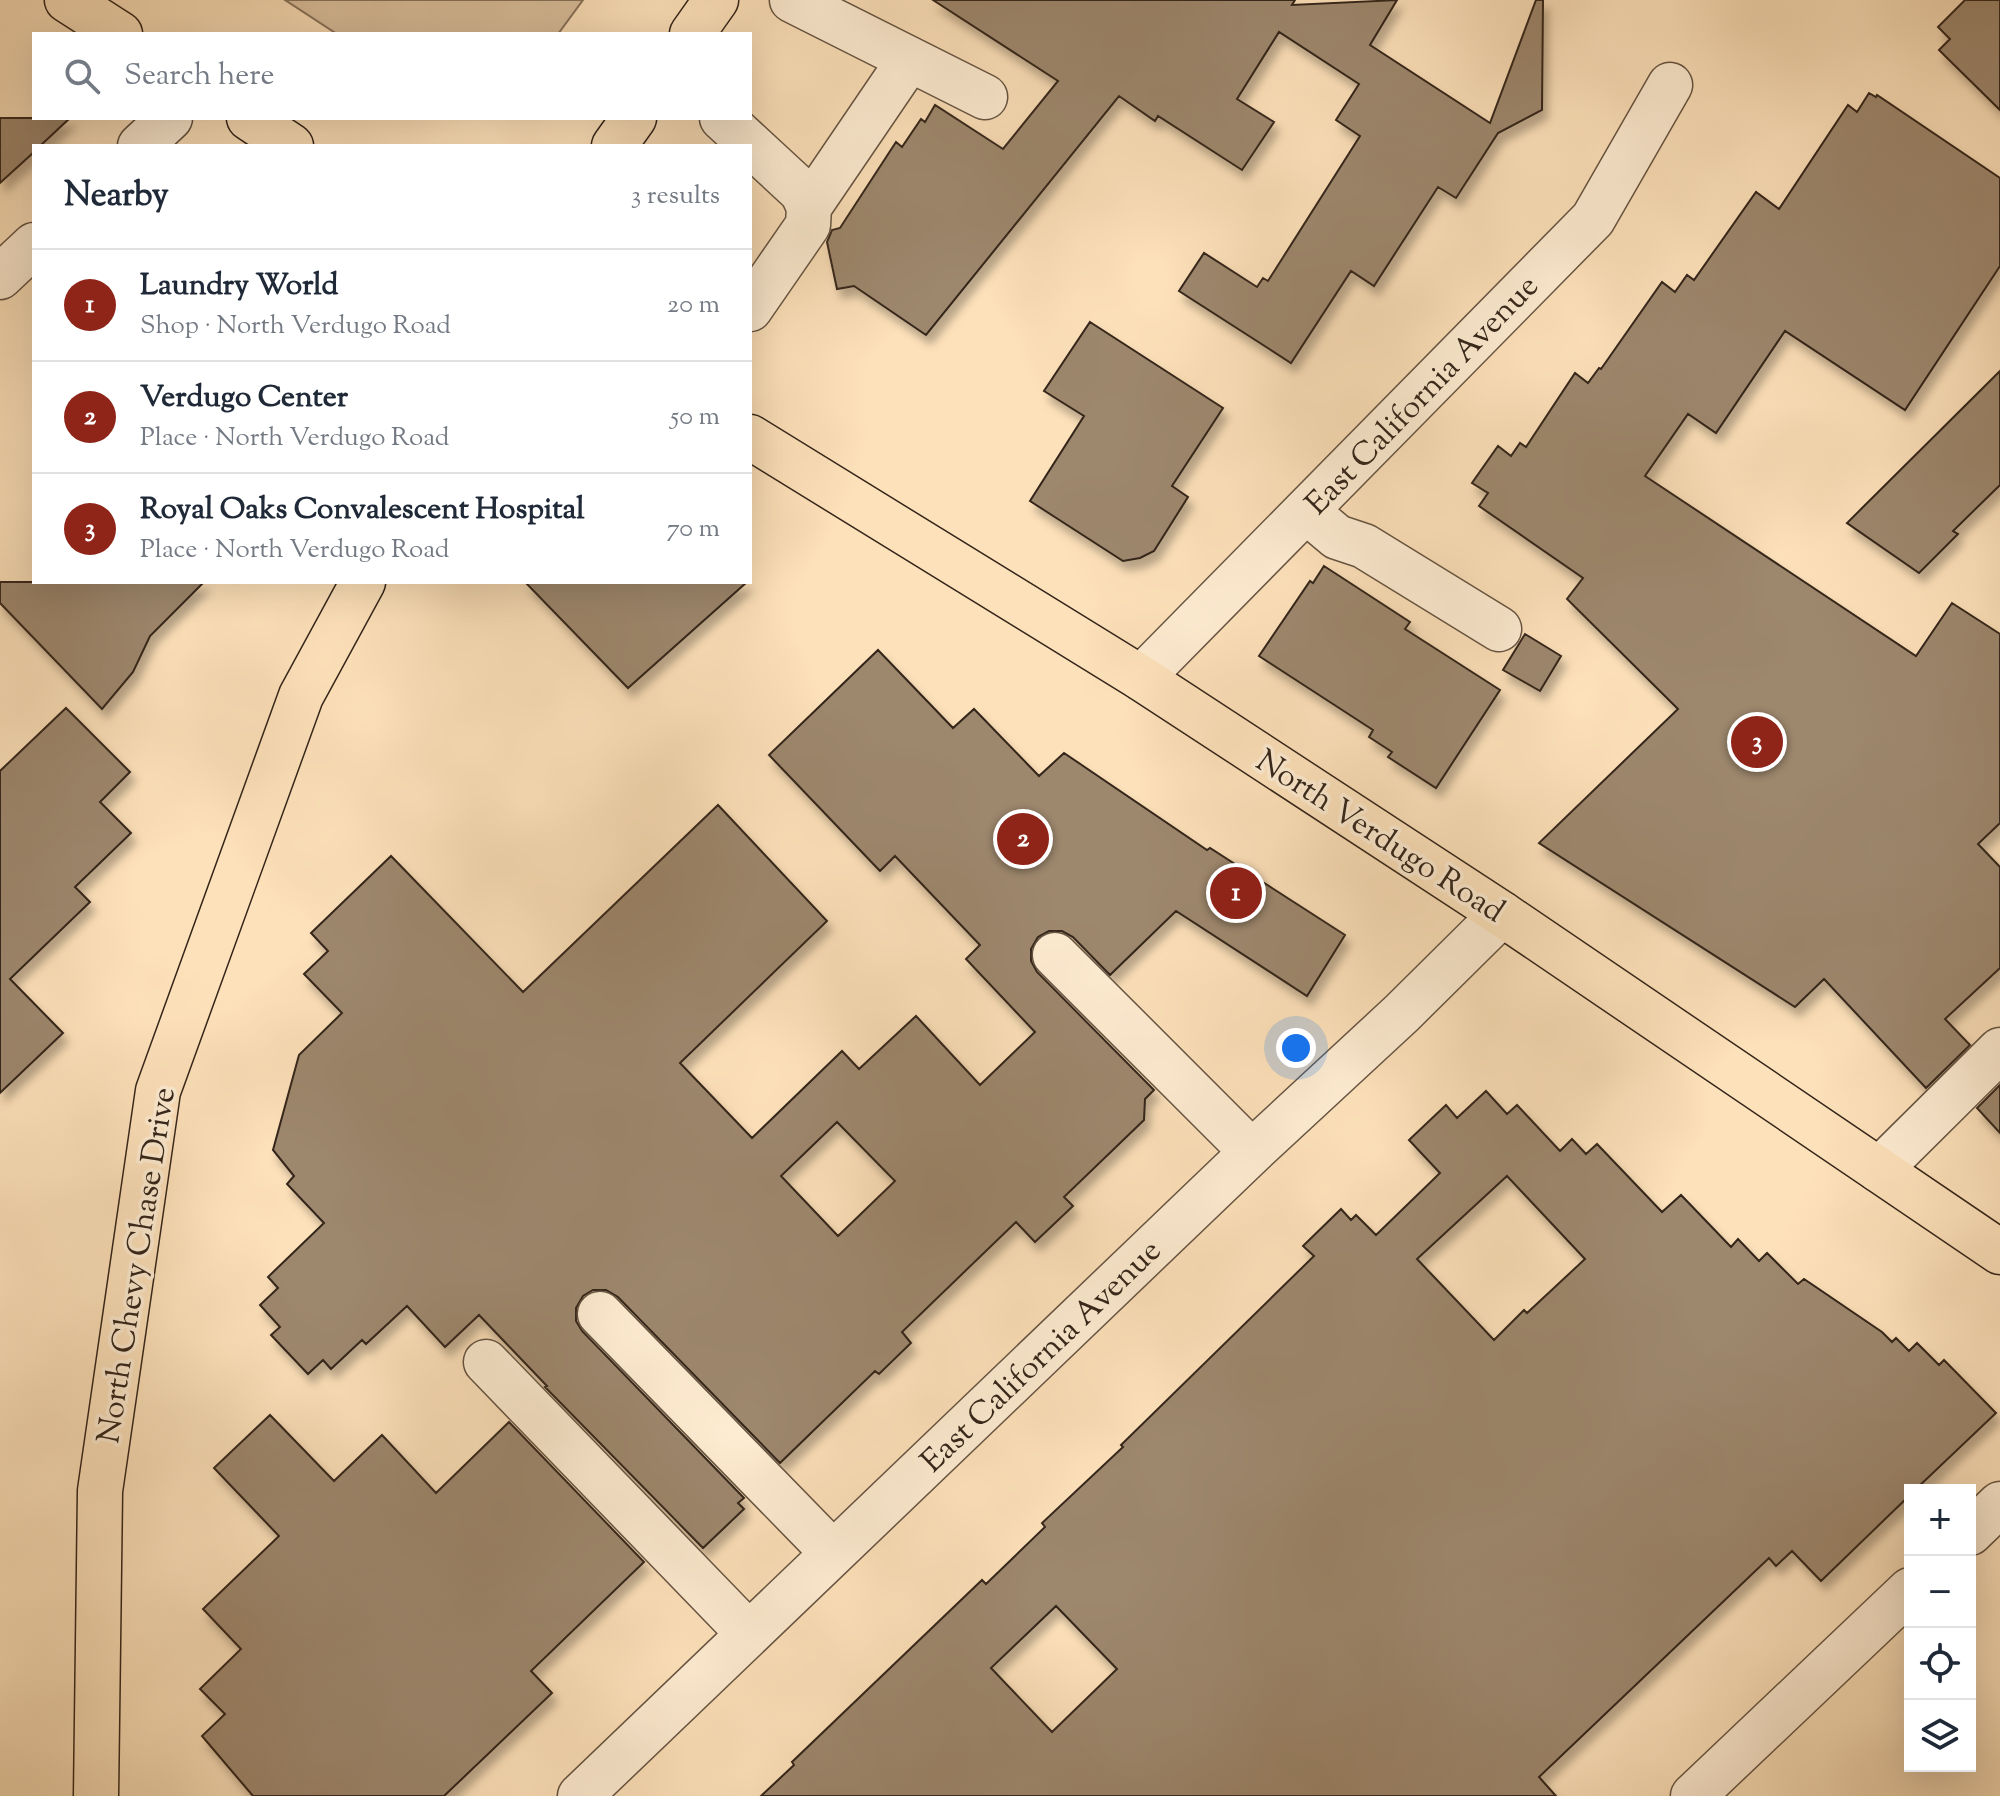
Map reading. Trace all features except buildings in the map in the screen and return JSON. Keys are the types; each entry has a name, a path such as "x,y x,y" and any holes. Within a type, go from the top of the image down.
{"main road":[{"path":"67,0 117,32"},
{"path":"693,32 716,0"},
{"path":"252,120 288,144"},
{"path":"615,144 633,120"},
{"name":"North Verdugo Road","path":"752,438 1141,678 1502,914 2000,1252"},
{"name":"North Chevy Chase Drive","path":"96,1796 100,1491 158,1091 301,696 362,584"}],"street":[{"path":"792,0 985,97"},
{"path":"809,207 909,60"},
{"name":"East California Avenue","path":"1141,678 1593,219 1670,85"},
{"path":"142,144 168,120"},
{"path":"724,120 750,144"},
{"path":"752,146 802,192 809,207 808,225 752,306"},
{"path":"0,277 32,247"},
{"path":"1306,511 1337,537 1364,546 1499,629"},
{"name":"East California Avenue","path":"580,1796 1252,1152 1402,1013 1502,914"},
{"path":"1055,955 1252,1152"},
{"path":"1879,1170 2000,1050"},
{"path":"600,1314 833,1553"},
{"path":"486,1362 749,1634"},
{"path":"1693,1796 1904,1596"}],"shaded area":[{"path":"285,0 583,0 559,32 334,32"}],"place":[{"name":"Royal Oaks Convalescent Hospital","path":"1757,742"},
{"name":"Verdugo Center","path":"1023,839"},
{"name":"Laundry World","path":"1236,893"}]}
